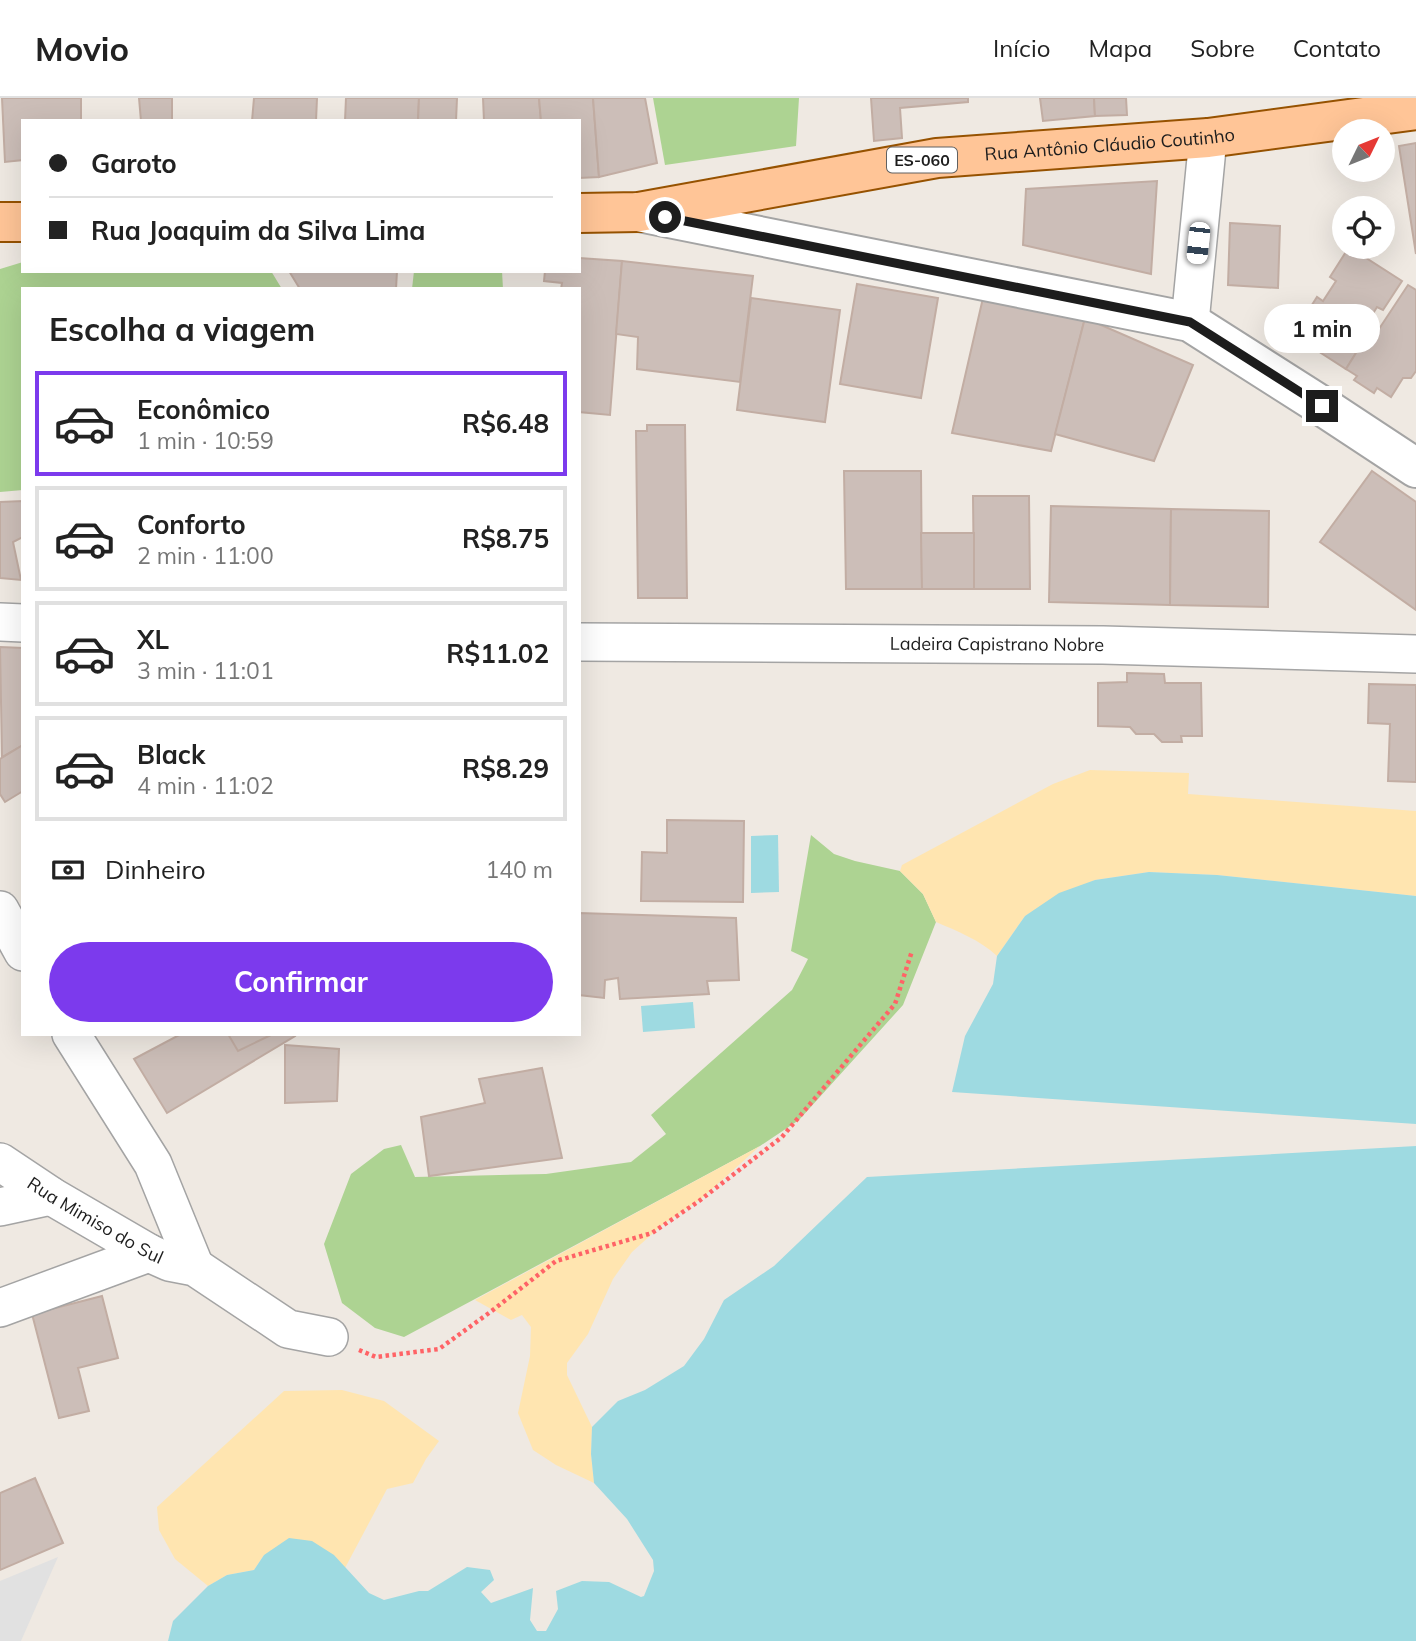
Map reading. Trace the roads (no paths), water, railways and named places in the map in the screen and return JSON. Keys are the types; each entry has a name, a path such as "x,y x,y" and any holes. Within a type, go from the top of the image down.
{"main road":[{"name":"Rua Antônio Cláudio Coutinho","path":"639,212 937,158 1208,138 1416,110"},
{"name":"ES-060","path":"581,213 639,212"},
{"path":"0,222 21,222"}],"street":[{"path":"1190,322 1208,138"},
{"path":"639,212 1190,322 1416,468"},
{"path":"0,622 21,623"},
{"name":"Ladeira Capistrano Nobre","path":"581,642 1103,645 1416,654"},
{"path":"0,909 21,948"},
{"path":"72,1036 153,1164 195,1267 288,1329 329,1337"},
{"name":"Rua Mimiso do Sul","path":"0,1162 51,1196 149,1253 169,1262 195,1267"},
{"path":"0,1207 51,1196"},
{"path":"0,1308 149,1253"}],"water":[{"path":"778,835 779,892 751,893 751,836"},
{"path":"1149,872 1217,875 1416,896 1416,1124 952,1092 965,1036 993,984 997,956 1025,916 1059,893 1095,880"},
{"path":"693,1002 695,1028 643,1032 641,1006"},
{"path":"1416,1146 1416,1641 168,1641 173,1621 208,1586 227,1575 254,1570 264,1555 289,1538 312,1541 334,1555 369,1593 384,1600 428,1591 467,1567 490,1570 494,1580 481,1592 491,1603 533,1588 530,1620 537,1631 546,1631 558,1609 556,1591 582,1581 609,1582 644,1596 654,1571 653,1560 627,1519 594,1483 592,1427 618,1401 645,1390 684,1366 704,1339 724,1300 774,1266 867,1177"}]}
